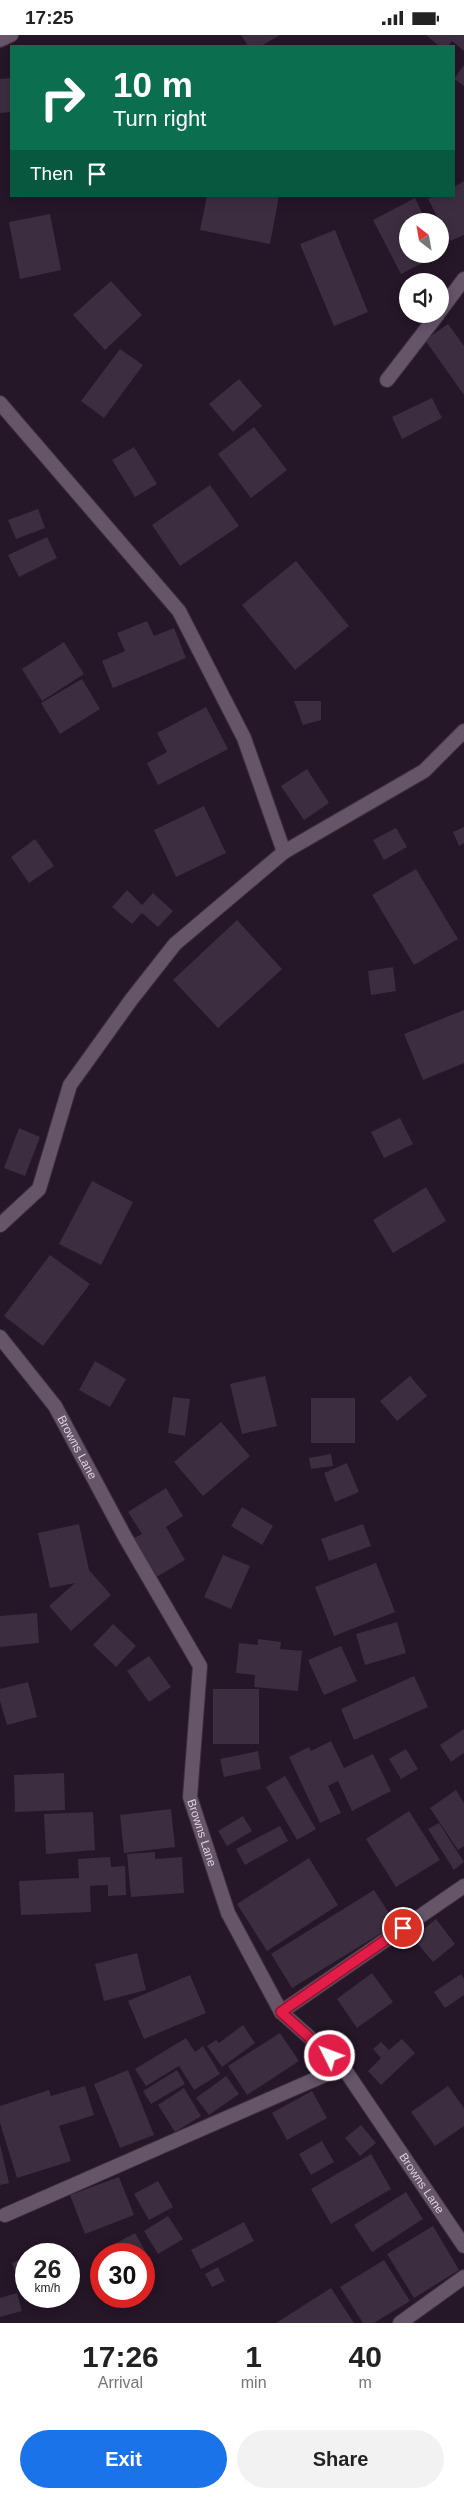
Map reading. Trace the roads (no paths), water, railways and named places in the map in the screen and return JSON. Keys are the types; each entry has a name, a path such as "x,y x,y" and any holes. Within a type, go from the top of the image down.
{"street":[{"path":"0,41 11,35"},
{"path":"449,299 464,279"},
{"path":"387,380 431,323"},
{"path":"0,403 179,611 244,738 284,852"},
{"path":"0,1225 39,1189 70,1085 131,1000 175,944 284,852 424,771 464,731"},
{"name":"Browns Lane","path":"0,1337 55,1406 125,1537 200,1666 190,1797 228,1913 281,2012 343,2067 464,2246"},
{"path":"281,2012 464,1886"},
{"path":"5,2215 343,2067"},
{"path":"400,2323 464,2277"}]}
